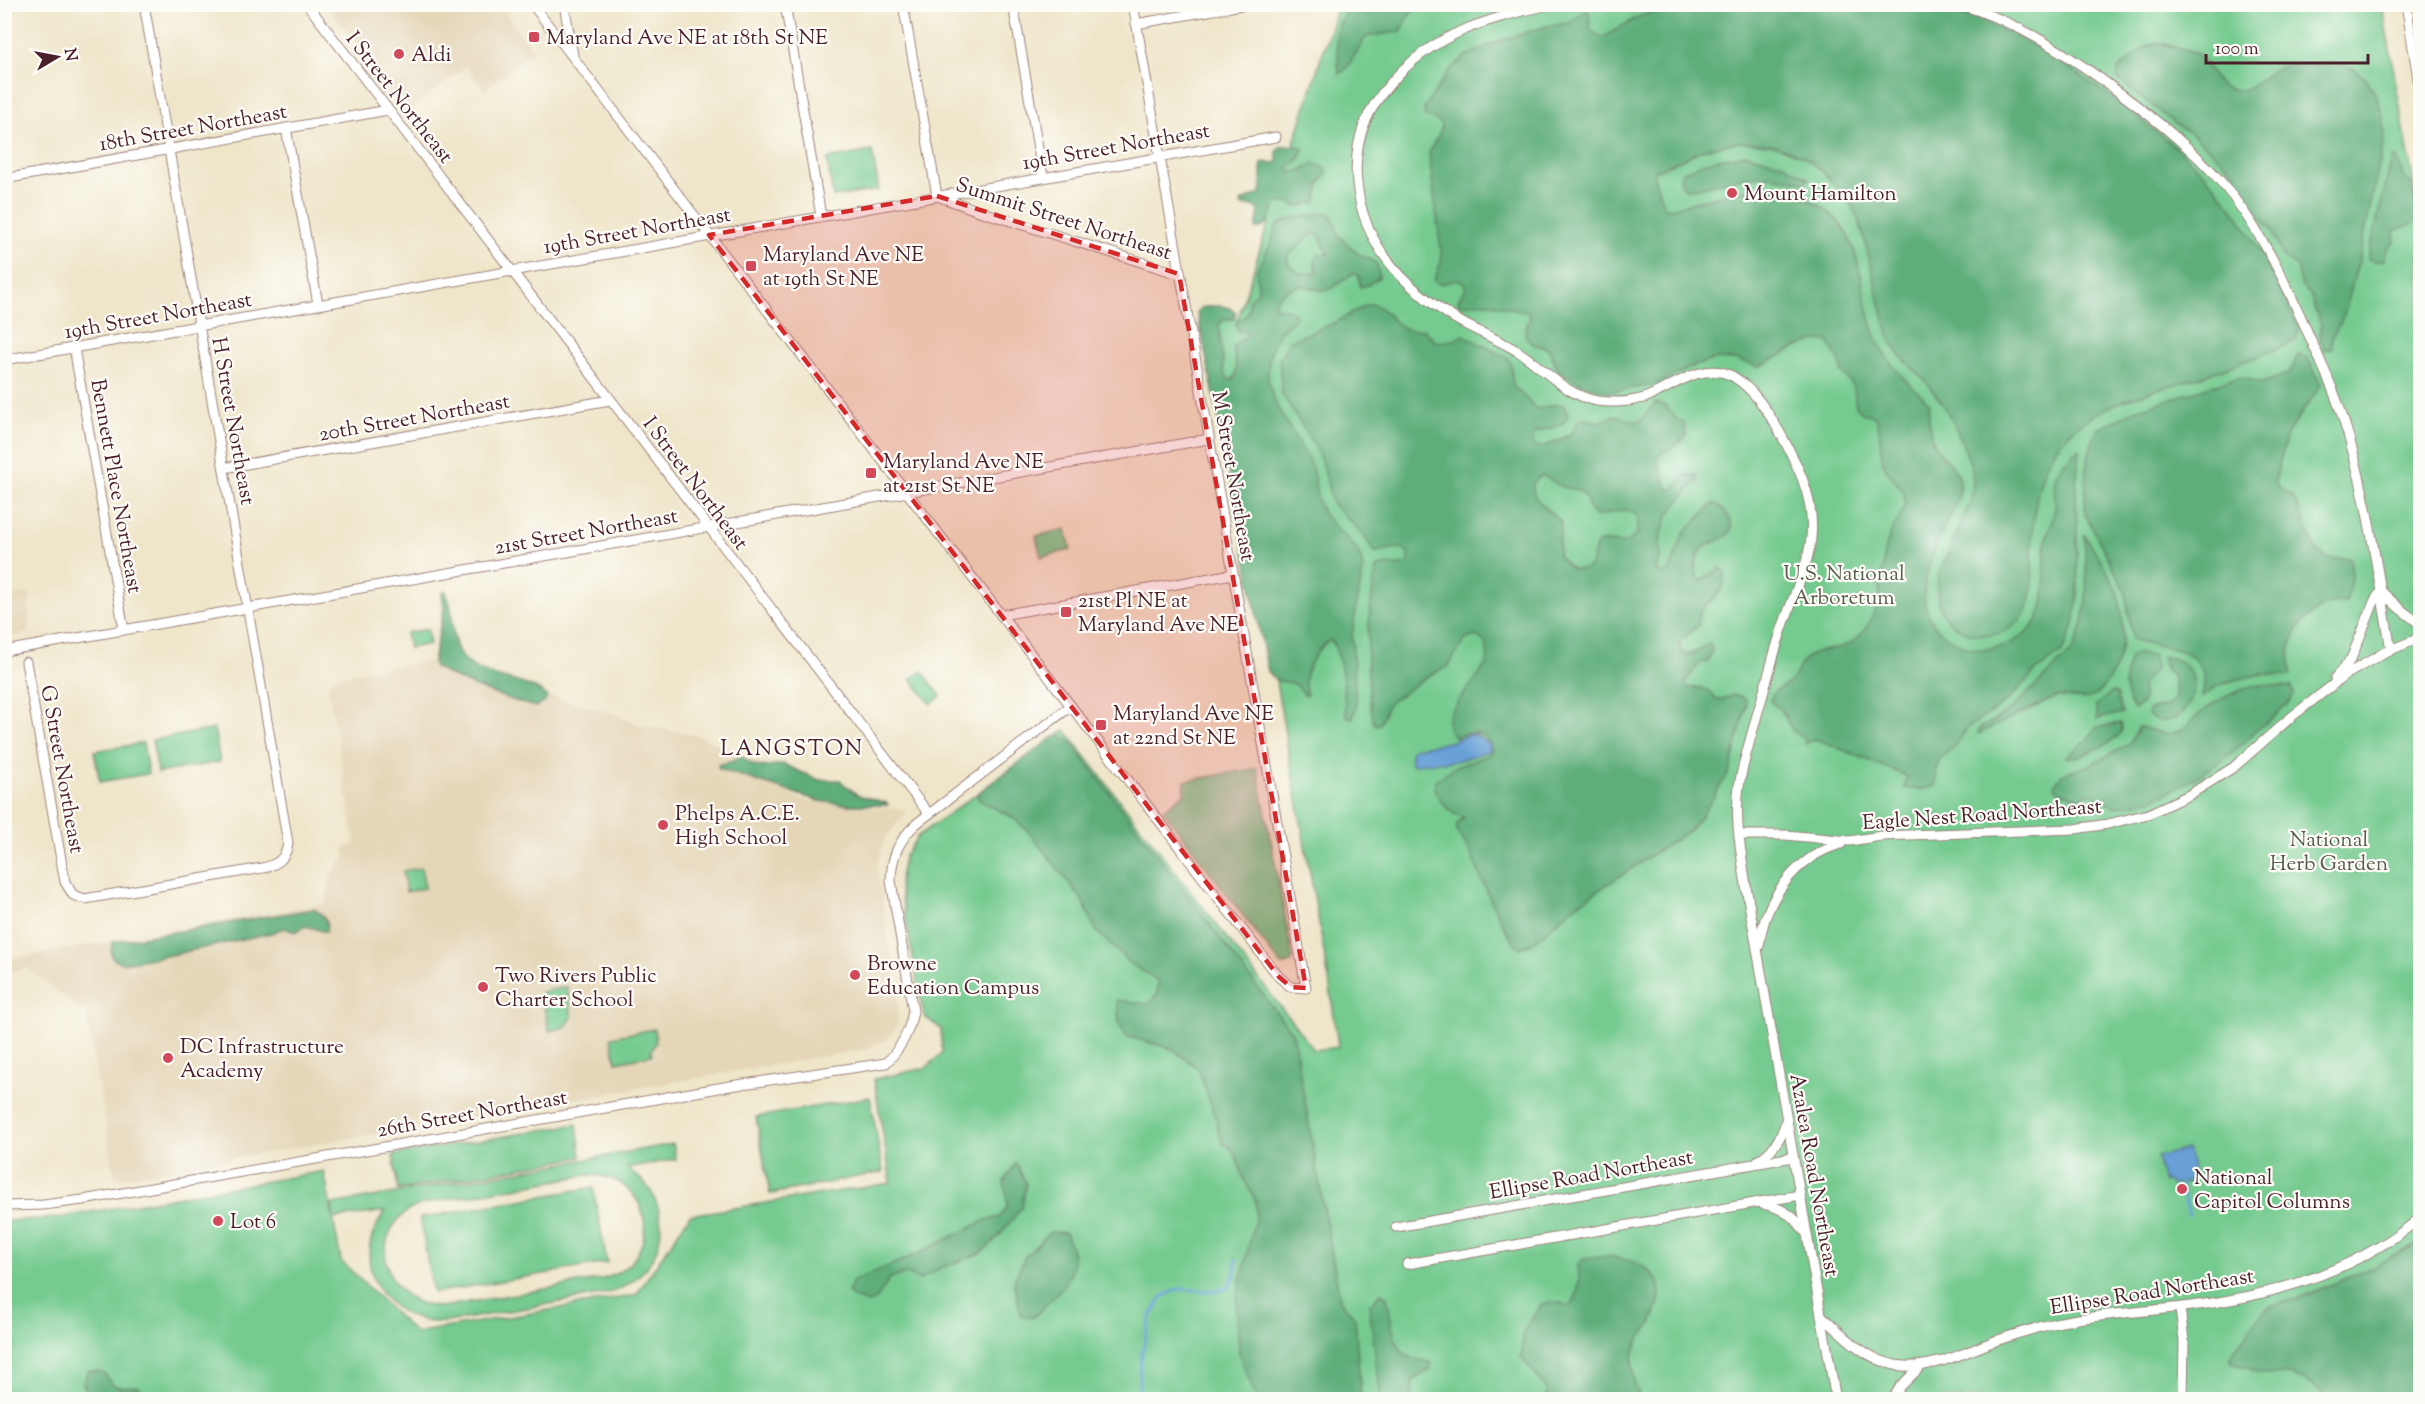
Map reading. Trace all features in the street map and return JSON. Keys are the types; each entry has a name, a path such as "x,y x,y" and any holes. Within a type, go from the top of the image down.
{"street":[{"name":"H Street Northeast","path":"65,882 73,895 85,899 170,886 273,865 284,857 288,843 144,4"},
{"name":"I Street Northeast","path":"306,4 928,814"},
{"path":"532,4 1071,706 928,814"},
{"path":"564,4 574,58"},
{"path":"785,4 822,216"},
{"path":"903,4 937,196"},
{"path":"1013,4 1043,177"},
{"name":"M Street Northeast","path":"1071,706 1280,977 1291,987 1306,988 1133,4"},
{"path":"1136,24 1247,4"},
{"name":"Azalea Road Northeast","path":"1553,4 1455,33 1429,47 1400,72 1377,99 1360,135 1356,171 1360,204 1377,248 1387,263 1406,282 1453,317 1521,353 1573,393 1601,402 1627,401 1646,397 1702,373 1722,372 1736,378 1749,389 1779,432 1797,464 1807,489 1812,515 1812,540 1806,566 1779,637 1743,769 1738,798 1739,835 1758,957 1836,1400"},
{"path":"1959,4 2022,30 2084,66 2145,112 2185,146 2205,164 2234,199 2285,284 2339,407 2360,477 2391,650"},
{"path":"2406,4 2421,91"},
{"name":"18th Street Northeast","path":"4,179 388,110"},
{"path":"286,128 318,304"},
{"name":"19th Street Northeast","path":"4,360 1276,137"},
{"name":"Summit Street Northeast","path":"937,196 1179,274"},
{"name":"Bennett Place Northeast","path":"74,348 124,630"},
{"name":"20th Street Northeast","path":"224,468 610,400"},
{"name":"21st Street Northeast","path":"4,651 1209,439"},
{"path":"1001,615 1233,574"},
{"path":"2381,591 2398,608 2421,624"},
{"path":"2328,687 2351,658 2374,602 2381,591"},
{"name":"Eagle Nest Road Northeast","path":"1739,835 1785,835 1850,841 1881,836 2075,829 2148,814 2194,793 2234,767 2328,687 2347,674 2391,650 2421,638"},
{"name":"G Street Northeast","path":"26,663 65,882"},
{"name":"26th Street Northeast","path":"4,1206 43,1205 83,1200 719,1088 886,1063 902,1045 913,1011 892,892 891,869 894,856 902,840 928,814"},
{"name":"Azalea Road Northeast","path":"1758,957 1765,920 1782,886 1791,874 1814,855 1850,841"},
{"path":"1749,1165 1776,1145 1786,1118"},
{"name":"Ellipse Road Northeast","path":"1396,1227 1793,1157"},
{"path":"1407,1264 1800,1195"},
{"path":"1754,1203 1766,1204 1787,1212 1807,1236"},
{"name":"Ellipse Road Northeast","path":"1821,1315 1851,1343 1874,1358 1895,1365 1920,1367 2058,1323 2105,1314 2180,1308 2248,1296 2314,1278 2377,1249 2421,1218"},
{"path":"2180,1308 2184,1341 2183,1400"},
{"path":"1892,1400 1900,1387 1920,1367"}],"highlighted area":[{"path":"937,196 1179,274 1306,988 1291,987 1279,977 709,235"}],"shaded area":[{"path":"326,5 499,5 534,51 484,90 466,67 408,111"},
{"path":"30,592 28,633 5,638 5,598"},
{"path":"436,660 514,686 616,714 639,725 699,736 763,765 794,798 832,805 901,809 907,812 888,834 877,868 899,1008 898,1022 893,1032 886,1040 865,1049 115,1179 85,1009 80,1010 28,968 5,972 5,960 326,903 331,874 345,859 344,848 355,844 328,685 335,676"}],"green space":[{"path":"1348,4 1428,5 1412,11 1401,31 1366,37 1346,69 1339,74 1336,33"},
{"path":"1702,4 1830,4 1929,8 1979,20 2025,41 2111,97 2165,139 2215,186 2251,236 2298,326 2299,331 2295,341 2234,365 2124,400 2091,417 2062,441 2047,463 2038,490 2032,544 2032,588 2027,609 2014,626 2005,631 1994,634 1973,634 1953,625 1945,618 1940,608 1937,592 1938,576 1972,498 1971,465 1944,406 1889,339 1860,223 1848,199 1822,171 1803,156 1771,144 1738,142 1704,149 1655,171 1654,177 1665,209 1743,190 1776,190 1812,201 1831,214 1844,229 1853,247 1873,328 1881,348 1897,371 1929,403 1929,423 1933,441 1960,480 1958,499 1939,539 1925,581 1924,601 1930,619 1943,634 1966,647 1984,649 2002,646 2018,639 2030,630 2038,619 2042,606 2045,547 2054,512 2056,475 2064,462 2079,448 2080,450 2076,485 2078,595 2074,624 2067,643 2061,653 2035,672 2005,703 1967,728 1957,744 1941,758 1936,769 1936,786 1921,790 1904,788 1907,778 1904,775 1819,740 1806,744 1803,736 1794,733 1781,710 1770,701 1775,692 1792,680 1807,658 1853,642 1867,626 1878,600 1886,547 1890,534 1901,516 1905,501 1903,491 1884,465 1880,433 1875,416 1862,413 1856,407 1854,387 1842,372 1840,362 1828,341 1802,345 1758,367 1738,360 1715,359 1694,366 1655,385 1610,392 1582,384 1558,370 1548,348 1533,344 1526,337 1525,329 1530,318 1528,312 1484,302 1459,305 1458,301 1466,286 1460,279 1440,284 1434,281 1442,259 1429,154 1441,126 1440,122 1435,119 1425,117 1424,108 1449,71 1466,56 1502,40 1547,26 1569,23 1587,10 1590,29 1604,37 1638,17 1667,7 1673,13 1684,13"},
{"name":"U.S. National Arboretum","path":"1338,5 2382,5 2420,219 2420,1399 5,1399 4,1221 57,1218 324,1171 341,1261 415,1333 636,1295 690,1215 891,1183 874,1079 926,1068 942,1053 941,1029 924,1016 899,884 904,857 918,836 1065,730 1314,1050 1338,1047 1329,980 1212,322 1238,318"},
{"path":"2158,42 2200,55 2216,81 2233,90 2246,88 2277,68 2332,63 2345,65 2359,72 2373,89 2381,110 2384,142 2360,256 2343,319 2332,336 2332,348 2324,350 2320,339 2321,324 2311,295 2300,285 2298,268 2283,257 2271,229 2243,195 2235,172 2193,135 2174,123 2117,77 2119,68 2142,50"},
{"path":"1282,146 1297,146 1303,149 1301,157 1288,169 1290,172 1300,171 1313,163 1326,169 1327,173 1319,185 1317,202 1296,207 1288,202 1276,204 1267,223 1256,229 1259,210 1253,206 1242,206 1241,202 1261,193 1262,164 1277,162 1277,150"},
{"path":"872,151 879,190 833,197 827,159"},
{"path":"1747,154 1784,164 1809,179 1805,183 1778,177 1749,177 1691,189 1685,189 1680,181 1681,174 1697,165"},
{"path":"2392,158 2396,158 2404,177 2412,184 2417,220 2415,223 2394,231 2395,240 2387,249 2384,260 2374,262 2368,258"},
{"path":"1328,213 1333,218 1341,238 1359,254 1377,265 1379,277 1368,285 1360,287 1359,276 1354,273 1330,289 1319,290 1299,286 1289,289 1277,298 1274,306 1289,310 1297,316 1278,335 1270,354 1268,371 1275,401 1312,467 1322,511 1352,544 1361,559 1363,569 1352,634 1356,708 1353,718 1347,717 1346,714 1341,666 1331,640 1318,651 1308,670 1305,682 1307,695 1305,696 1296,684 1276,680 1268,672 1197,312 1200,308 1218,306 1227,307 1236,312 1234,317 1222,321 1219,325 1224,371 1228,379 1233,380 1236,368 1233,348 1248,333 1238,332 1236,323 1247,313 1249,299 1258,292 1257,270 1271,243 1277,225 1289,219","holes":["1313,233 1319,235 1328,254 1318,255 1315,262 1317,273 1306,274 1294,270 1287,257"]},
{"path":"1369,304 1375,305 1403,328 1424,330 1436,342 1455,340 1463,335 1508,358 1511,364 1513,386 1536,408 1555,404 1563,405 1568,415 1561,424 1533,435 1533,443 1539,447 1567,436 1577,422 1583,418 1600,422 1618,416 1636,422 1643,418 1655,403 1666,406 1677,420 1684,423 1686,434 1678,444 1658,457 1658,464 1666,486 1668,489 1673,489 1686,475 1697,475 1697,480 1668,515 1660,539 1660,560 1655,569 1665,574 1670,570 1684,533 1713,504 1715,503 1723,510 1731,524 1729,533 1725,537 1703,548 1696,564 1696,573 1701,581 1721,568 1725,571 1722,588 1701,611 1698,626 1679,642 1681,651 1685,655 1692,654 1710,643 1712,648 1707,663 1699,664 1685,682 1687,687 1709,690 1716,700 1738,695 1746,700 1730,771 1690,830 1576,905 1534,942 1520,948 1499,917 1470,852 1461,838 1457,824 1464,818 1453,813 1443,804 1434,788 1435,781 1453,768 1488,755 1491,751 1490,744 1483,735 1473,733 1455,737 1449,729 1448,720 1459,700 1483,670 1488,654 1485,642 1476,636 1466,639 1447,667 1428,676 1392,701 1380,724 1376,725 1373,722 1368,683 1368,645 1370,607 1376,568 1404,564 1408,562 1409,555 1397,548 1375,552 1360,531 1332,503 1324,468 1315,446 1282,394 1279,360 1289,341 1332,324","holes":["1544,476 1562,487 1578,490 1585,496 1595,516 1624,510 1634,513 1638,518 1637,534 1622,543 1598,543 1589,566 1579,570 1571,569 1558,555 1561,523 1538,500 1533,490 1533,483 1539,477"]},
{"path":"2298,355 2308,358 2321,385 2287,434 2275,481 2278,488 2292,495 2317,552 2329,558 2350,559 2352,574 2347,599 2345,602 2336,602 2319,609 2298,630 2289,651 2291,676 2262,674 2234,680 2218,686 2202,697 2204,678 2194,659 2175,649 2132,639 2125,590 2085,514 2086,467 2093,439 2098,429 2136,410 2239,377 2263,383 2290,373"},
{"path":"1066,529 1071,550 1041,557 1036,536"},
{"path":"2084,534 2110,575 2122,612 2123,636 2115,669 2103,688 2092,697 2081,699 2056,697 1978,734 1979,729 2009,711 2073,650 2079,637 2085,608"},
{"path":"445,591 451,607 455,642 463,658 482,671 539,691 547,697 544,703 535,707 509,699 471,685 434,667 433,661 444,608 442,594"},
{"path":"427,629 430,644 409,648 406,633"},
{"path":"2136,654 2154,655 2156,669 2142,684 2144,700 2134,710 2127,697 2125,677 2130,657"},
{"path":"2162,656 2181,662 2191,673 2194,686 2191,700 2183,711 2173,719 2160,721 2147,714 2149,710 2167,705 2175,699 2174,678 2166,670"},
{"path":"922,671 941,696 931,704 911,679"},
{"path":"2261,685 2292,687 2294,694 2283,709 2243,743 2213,767 2182,786 2149,800 2114,807 2090,793 2079,798 2057,790 2055,784 2062,774 2088,766 2129,744 2139,727 2164,733 2177,732 2223,698"},
{"path":"2113,692 2116,694 2122,713 2097,719 2096,705"},
{"path":"2121,723 2121,732 2112,741 2078,756 2066,757 2087,740 2095,728"},
{"path":"214,729 220,762 158,773 152,740"},
{"path":"1061,736 1075,747 1293,1034 1340,1299 1355,1319 1361,1399 1257,1399 1239,1354 1237,1314 1237,1296 1256,1216 1256,1202 1243,1177 1236,1156 1230,1147 1223,1144 1198,1068 1172,1049 1126,1036 1119,1023 1117,1000 1148,1004 1157,995 1158,981 1131,964 1097,932 1081,898 1027,830 1012,817 979,800 977,794 983,789 1054,737"},
{"path":"143,743 148,774 100,782 94,751"},
{"path":"741,756 760,767 783,764 819,780 839,780 858,795 888,805 849,805 819,801 719,769 718,765"},
{"path":"1257,768 1293,958 1286,965 1280,964 1163,810 1184,794 1185,781"},
{"path":"421,868 425,888 406,892 403,871"},
{"path":"314,909 324,918 327,924 326,932 306,926 295,932 284,928 271,933 171,955 123,963 115,960 111,955 112,942"},
{"path":"567,987 572,1018 565,1027 549,1031 541,992"},
{"path":"654,1029 656,1042 651,1051 652,1055 616,1062 611,1037"},
{"path":"870,1097 883,1172 770,1194 756,1117"},
{"path":"577,1124 581,1157 398,1190 393,1155"},
{"path":"673,1144 676,1159 627,1168 651,1191 659,1211 661,1227 659,1242 653,1256 634,1280 620,1289 605,1294 447,1322 431,1322 401,1312 380,1291 369,1262 370,1245 374,1231 385,1211 334,1219 332,1204","holes":["587,1175 610,1178 627,1188 638,1202 644,1220 643,1238 636,1255 623,1269 602,1279 442,1307 421,1303 404,1294 393,1280 387,1263 386,1246 392,1229 403,1215 422,1204"]},
{"path":"1016,1163 1026,1183 1022,1207 999,1236 981,1253 938,1269 920,1280 907,1274 890,1278 876,1300 869,1303 856,1299 848,1293 853,1281 915,1255 986,1220 1000,1217 1008,1205 1004,1181"},
{"path":"593,1187 607,1263 433,1293 420,1218"},
{"path":"1050,1232 1066,1233 1073,1256 1070,1276 1037,1314 1032,1318 1021,1316 1014,1281 1025,1257"},
{"path":"2420,1242 2420,1399 2330,1399 2305,1381 2289,1375 2260,1373 2231,1362 2230,1357 2261,1314 2270,1306 2297,1299 2373,1267"},
{"path":"1609,1256 1637,1263 1655,1276 1659,1285 1660,1296 1657,1309 1650,1325 1637,1343 1633,1355 1633,1375 1641,1399 1545,1399 1547,1391 1521,1357 1524,1330 1541,1305 1557,1302 1570,1306 1579,1286 1578,1264 1584,1259"},
{"path":"1381,1293 1386,1296 1395,1339 1403,1352 1413,1358 1431,1363 1430,1370 1413,1380 1412,1399 1381,1399 1369,1305"},
{"path":"88,1371 105,1374 114,1385 138,1386 144,1399 108,1399 103,1396 89,1395 83,1384"}],"water":[{"path":"1467,735 1476,735 1489,744 1489,751 1456,761 1414,765 1411,763 1411,751 1414,748 1450,742"},
{"path":"2187,1149 2194,1175 2189,1176 2190,1181 2170,1186 2169,1181 2164,1183 2157,1157"}],"waterway":[{"path":"2180,1184 2189,1215"},
{"path":"1138,1400 1141,1357 1151,1316 1163,1296 1179,1289 1210,1291 1227,1289 1234,1276 1237,1259"}],"place":[{"name":"Maryland Ave NE at 18th St NE","path":"534,37"},
{"name":"Aldi","path":"399,54"},
{"name":"Mount Hamilton","path":"1732,193"},
{"name":"Maryland Ave NE at 19th St NE","path":"751,266"},
{"name":"Maryland Ave NE at 21st St NE","path":"871,473"},
{"name":"21st Pl NE at Maryland Ave NE","path":"1066,612"},
{"name":"Maryland Ave NE at 22nd St NE","path":"1101,725"},
{"name":"Phelps A.C.E. High School","path":"663,825"},
{"name":"Browne Education Campus","path":"855,975"},
{"name":"Two Rivers Public Charter School","path":"483,987"},
{"name":"DC Infrastructure Academy","path":"168,1058"},
{"name":"National Capitol Columns","path":"2182,1189"},
{"name":"Lot 6","path":"218,1221"}],"district":[{"name":"LANGSTON","path":"792,747"}],"park label":[{"name":"National Herb Garden","path":"2329,851"}]}
